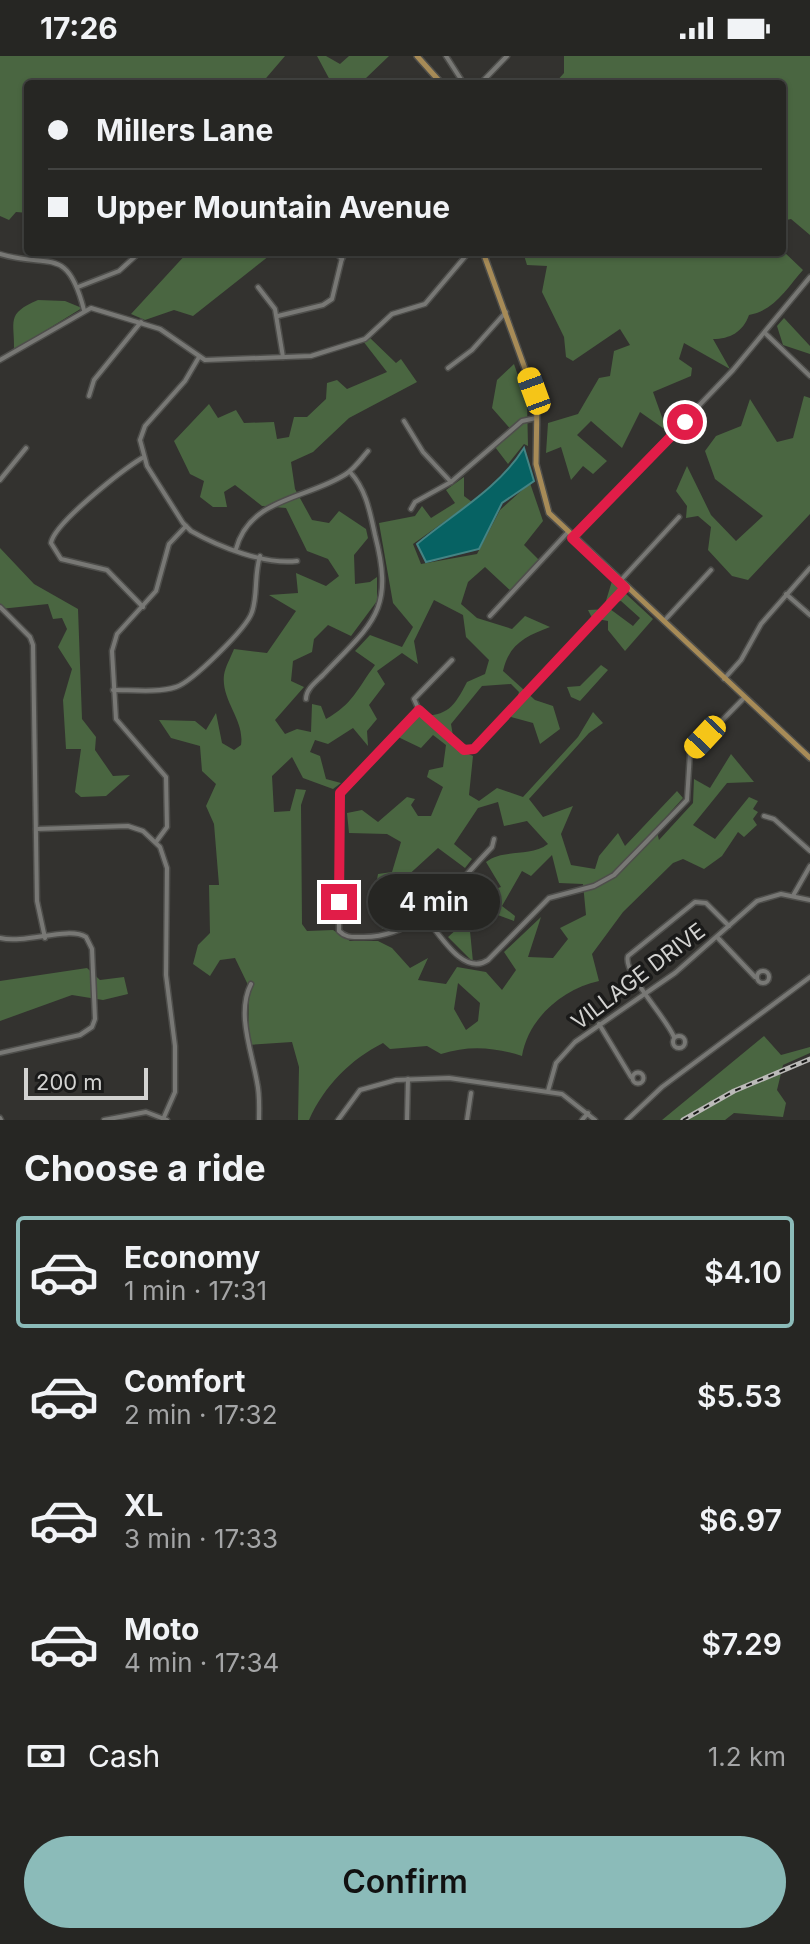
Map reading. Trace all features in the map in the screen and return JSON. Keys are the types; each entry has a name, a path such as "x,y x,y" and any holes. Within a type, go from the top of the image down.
{"main road":[{"path":"417,56 438,80"},
{"path":"485,256 534,391 539,418 535,453 543,498 554,520 810,758"}],"street":[{"path":"446,56 461,80"},
{"path":"484,80 507,56"},
{"path":"0,254 53,261 71,274 84,310"},
{"path":"78,287 119,271 136,256"},
{"path":"339,256 342,259"},
{"path":"278,316 323,305 332,299 344,256"},
{"path":"0,360 84,310 99,309 168,333 199,357 216,361 322,354 365,339 392,314 432,299 466,256"},
{"path":"490,616 765,333 810,277"},
{"path":"258,287 265,292 278,316 283,357"},
{"path":"448,368 472,350 506,312"},
{"path":"89,396 94,380 141,322"},
{"path":"765,333 810,376"},
{"path":"199,357 185,381 143,429 140,445 142,458 186,526 209,540 236,549 284,562 297,561"},
{"path":"411,509 415,502 451,482 522,421 539,418"},
{"path":"404,421 423,452 451,482"},
{"path":"0,480 26,448"},
{"path":"236,549 244,527 272,505 350,472 368,451"},
{"path":"142,458 105,484 57,529 51,543 61,559 102,567 114,574 143,607"},
{"path":"306,699 312,686 371,625 382,600 376,538 363,491 350,472"},
{"path":"619,582 679,517"},
{"path":"156,842 167,824 166,774 118,722 113,690 115,639 159,586 169,544 186,526"},
{"path":"113,690 171,688 188,680 248,621 254,605 255,573 260,556"},
{"path":"724,679 741,660 761,624 810,568"},
{"path":"663,623 711,570"},
{"path":"452,660 414,699 419,710 462,748 471,750 625,588"},
{"path":"786,594 810,615"},
{"path":"0,607 32,643 37,901 45,938"},
{"path":"425,917 465,962 478,965 488,960 549,898 607,880 687,800 690,753 744,698"},
{"path":"419,710 339,796 342,934 369,937 385,934 404,929 425,917 492,847 494,839"},
{"path":"764,816 774,819 810,851"},
{"path":"36,829 128,826 143,831 156,842 167,868 166,975 175,1046 175,1092 165,1118 146,1112 104,1120"},
{"path":"793,895 810,866"},
{"name":"VILLAGE DRIVE","path":"548,1091 556,1063 599,1024 646,993 761,898 793,895 810,900"},
{"path":"674,1037 626,967 626,958 695,902 706,903 729,926"},
{"path":"0,938 17,941 76,933 90,942 94,1025 80,1035 0,1053"},
{"path":"717,937 755,977"},
{"path":"627,1120 662,1087 810,977"},
{"path":"251,984 247,992 246,1023 258,1089 259,1120"},
{"path":"599,1024 631,1077"},
{"path":"338,1120 360,1090 408,1079 449,1078 548,1091 571,1099 595,1120"},
{"path":"407,1120 408,1079"},
{"path":"467,1120 471,1093"},
{"path":"582,1120 588,1113"}],"green space":[{"path":"0,56 285,56 264,80 24,80 24,213 16,212 9,220 0,216"},
{"path":"317,56 326,56 340,64 349,56 389,56 365,80 330,80"},
{"path":"564,56 810,56 810,235 791,219 786,220 786,80 558,80 564,73"},
{"path":"786,254 803,270 773,304 749,315 739,330 730,336 713,339 730,369 684,343 679,359 692,368 691,376 653,392 667,431 640,412 622,448 591,421 577,435 607,461 593,474 583,466 571,480 561,447 546,453 548,423 578,414 599,378 610,376 614,351 630,345 620,329 573,361 566,357 564,337 542,292 547,266 527,265 524,256"},
{"path":"184,256 269,256 193,316 174,310 145,320 131,314"},
{"path":"38,300 65,301 82,308 14,350 16,314"},
{"path":"784,318 810,346 810,354 783,345 777,326"},
{"path":"369,337 396,363 401,359 417,382 349,418 313,452 291,462 295,489 312,520 329,523 339,511 366,529 368,538 354,555 355,584 370,582 377,577 377,601 351,636 328,625 314,639 312,652 293,661 291,681 304,687 275,720 285,734 297,729 311,732 312,704 321,706 326,719 349,702 375,665 355,651 370,635 402,647 413,627 393,603 379,523 415,516 422,506 431,518 455,503 446,490 464,477 464,496 472,502 413,544 421,564 477,554 500,510 530,483 543,521 524,545 540,561 512,592 485,567 468,582 461,604 477,618 512,629 525,616 550,627 520,642 510,654 503,671 535,700 553,706 560,729 540,744 533,723 511,717 519,692 511,684 482,686 451,724 455,748 473,756 469,795 479,801 497,788 523,797 578,737 593,712 603,723 589,733 529,799 543,817 573,806 561,834 571,865 595,869 599,856 618,833 625,846 677,791 683,798 656,828 659,840 693,803 694,779 710,788 731,754 754,782 727,783 693,825 715,839 749,797 758,801 753,809 758,812 753,819 757,825 744,837 738,832 722,856 704,869 683,859 673,863 623,912 592,954 599,981 572,991 549,1008 531,1030 522,1056 482,1048 441,1054 427,1046 390,1049 383,1043 360,1057 340,1075 322,1096 309,1120 298,1120 299,1067 292,1042 248,1045 249,987 235,958 220,960 210,976 193,964 198,945 210,933 209,885 219,885 214,824 206,806 216,784 202,771 200,746 171,738 159,720 195,721 206,730 216,713 222,743 234,750 241,745 240,727 224,684 234,649 267,653 296,611 269,595 298,593 296,573 326,586 339,576 328,559 307,551 286,508 262,506 235,485 224,492 227,507 213,507 200,497 204,481 190,474 174,441 209,404 218,418 236,410 244,423 274,422 277,439 289,437 294,417 307,417 326,399 327,383 337,380 347,389 387,372 363,341","holes":["434,600 463,615 466,637 489,660 485,674 467,682 458,698 444,712 419,716 396,736 421,748 433,735 446,745 443,767 429,770 427,777 443,787 431,816 418,816 411,805 415,799 407,797 378,822 362,810 347,813 349,833 387,834 401,842 392,872 378,874 373,903 382,929 390,927 382,906 409,899 404,879 438,848 465,868 472,859 454,844 478,808 498,802 504,826 527,821 548,844 533,851 501,855 486,862 501,887 484,893 467,882 458,891 478,910 448,937 473,962 470,931 487,911 514,921 515,916 502,906 522,871 531,876 552,855 559,883 583,884 586,915 560,928 568,939 553,958 528,957 541,917 504,952 516,970 502,990 486,972 457,967 446,984 418,980 428,958 410,968 392,948 378,941 350,941 333,930 307,931 302,924 301,805 306,790 296,789 290,811 274,812 272,776 292,757 303,778 333,789 341,783 326,779 320,756 310,752 315,740 328,744 353,728 368,746 367,731 377,719 369,705 385,684 377,671 402,653 418,664 414,641","458,983 480,1003 478,1021 466,1030 454,1009"]},
{"path":"514,364 527,402 528,446 524,444 508,464 495,447 513,432 492,408 497,380"},
{"path":"804,396 810,398 810,514 748,580 732,576 708,550 711,527 698,516 686,518 687,506 676,491 687,466 711,515 736,541 763,516 715,479 705,451 716,436 741,426 750,399 777,442 793,438"},
{"path":"0,548 34,584 78,609 82,719 96,737 95,750 113,776 130,775 106,796 81,797 75,792 81,749 66,749 63,700 72,669 58,647 67,629 62,618 53,619 48,604 0,609"},
{"path":"612,581 653,619 625,651 608,630 608,621 592,618 588,610 610,609 633,626 640,618 621,601 605,604"},
{"path":"601,665 608,670 580,701 571,697 567,687 580,686"},
{"path":"87,968 100,980 124,977 128,994 103,1000 72,995 0,1021 0,981"},
{"path":"764,1036 781,1055 810,1047 810,1053 783,1065 777,1090 786,1103 783,1117 734,1113 725,1120 662,1120"}],"water":[{"path":"524,448 534,481 502,503 479,549 426,562 417,544 502,476"}],"railway":[{"path":"683,1120 734,1091 810,1059"}],"route":[{"path":"339,902 340,793 419,710 464,750 474,749 625,588 572,538 685,422"}]}
